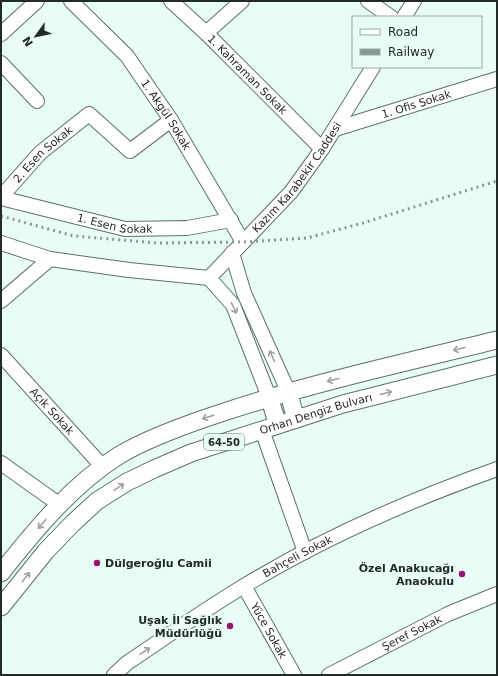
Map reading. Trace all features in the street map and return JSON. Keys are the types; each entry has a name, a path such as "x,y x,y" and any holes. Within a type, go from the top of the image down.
{"main road":[{"name":"64-50","path":"1,573 60,505 90,477 130,450 198,421 269,397 497,340"},
{"name":"Orhan Dengiz Bulvarı","path":"1,607 46,551 72,524 97,502 127,482 154,468 190,453 344,404 497,366"},
{"path":"288,392 296,419"},
{"path":"269,397 270,428"}],"street":[{"path":"1,34 37,1"},
{"name":"1. Akgül Sokak","path":"71,1 127,56 171,120 243,242"},
{"name":"1. Kahraman Sokak","path":"171,1 206,33 322,149"},
{"path":"206,33 242,1"},
{"path":"368,1 390,16"},
{"path":"405,16 414,1"},
{"path":"1,63 37,101"},
{"name":"Kazım Karabekir Caddesi","path":"209,278 291,192 322,149 372,68"},
{"name":"1. Ofis Sokak","path":"335,129 497,79"},
{"name":"2. Esen Sokak","path":"1,198 40,153 89,114 130,151 171,120"},
{"name":"1. Esen Sokak","path":"1,198 125,229 187,228 231,220"},
{"path":"1,243 50,259 129,270 209,278 233,305 269,397"},
{"path":"232,253 244,293 288,392"},
{"path":"1,301 50,259"},
{"name":"Açık Sokak","path":"1,355 103,467"},
{"path":"270,428 306,552"},
{"path":"1,463 60,505"},
{"name":"Bahçeli Sokak","path":"114,675 127,663 244,586 306,552 360,524 401,506 497,469"},
{"name":"Yüce Sokak","path":"244,586 294,675"},
{"name":"Şeref Sokak","path":"329,675 448,614 497,594"}],"railway":[{"path":"1,216 74,236 158,243 243,242 307,238 363,223 497,181"}],"place":[{"name":"Dülgeroğlu Camii","path":"97,563"},
{"name":"Özel Anakucağı Anaokulu","path":"462,574"},
{"name":"Uşak İl Sağlık Müdürlüğü","path":"230,626"}]}
